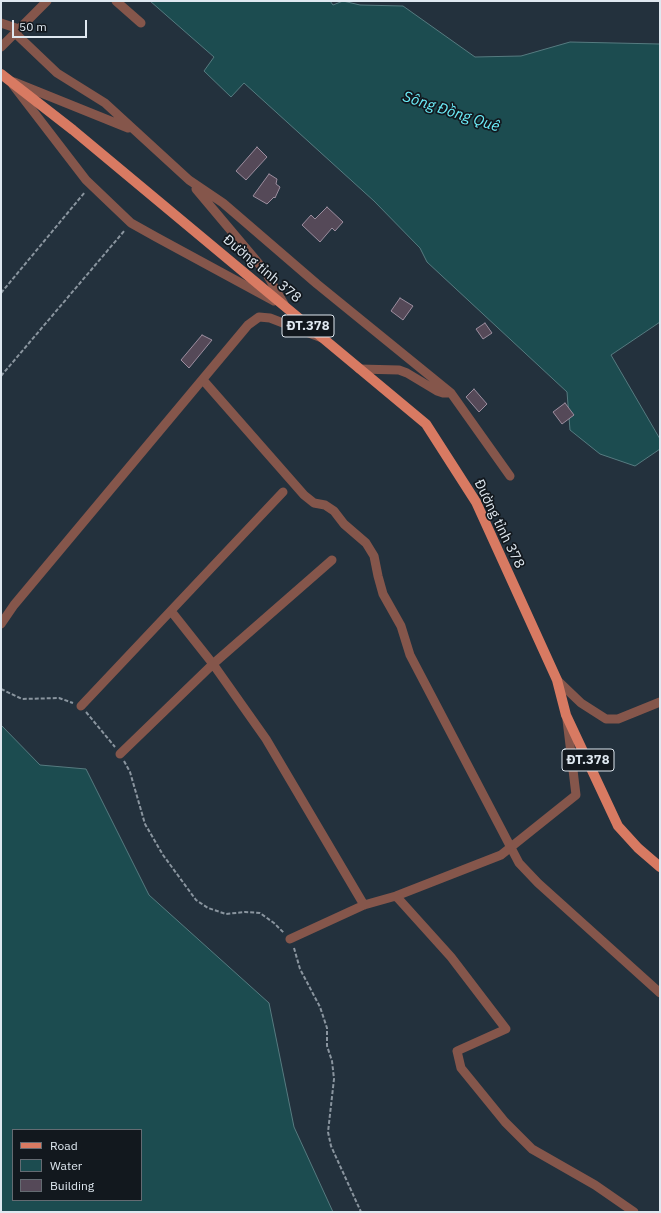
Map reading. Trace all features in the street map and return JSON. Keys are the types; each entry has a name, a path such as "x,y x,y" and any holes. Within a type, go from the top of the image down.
{"main road":[{"name":"Đường tỉnh 378","path":"5,77 73,130 426,424 476,502 557,680"},
{"name":"ĐT.378","path":"557,680 566,715 618,826 638,848 660,867"}],"street":[{"path":"1,47 47,1"},
{"path":"116,1 141,23"},
{"path":"1,22 17,31 57,73 105,103 189,180 265,271 285,307"},
{"path":"5,77 135,130"},
{"path":"5,77 81,174 131,223 285,307"},
{"path":"189,180 223,203 317,284 451,393 510,476"},
{"path":"1,624 14,605 248,325 259,317 270,318 324,339"},
{"path":"359,369 400,370 437,391 451,393"},
{"path":"203,380 304,495 314,503 325,505 334,511 344,524 366,543 374,556 383,594 401,626 410,655 519,863 538,883 660,993"},
{"path":"82,706 284,492"},
{"path":"120,754 213,664 332,560"},
{"path":"171,611 213,664 266,739 364,905"},
{"path":"557,680 581,703 606,719 618,719 660,702"},
{"path":"290,939 364,905 396,896 501,855 576,795 566,715"},
{"path":"396,896 451,957 506,1029 457,1051 461,1068 505,1122 532,1149 595,1184 634,1212"}],"path":[{"path":"1,293 91,185"},
{"path":"1,376 131,223"},
{"path":"1,689 22,698 59,698 82,706 120,754 130,772 145,824 163,855 196,900 208,908 226,914 260,912 290,939 300,969 320,1007 327,1028 327,1046 332,1061 334,1079 328,1132 331,1146 361,1212"}],"water":[{"name":"Sông Đồng Quê","path":"150,1 330,1 333,5 343,1 360,5 403,6 475,57 521,56 570,42 660,44 660,322 611,355 660,439 660,449 635,466 600,454 570,430 567,392 427,262 420,248 374,201 244,83 231,97 204,71 214,57"},
{"path":"1,725 40,765 86,769 149,895 269,1003 294,1127 333,1212 1,1212"}],"building":[{"path":"257,147 267,157 246,180 236,171"},
{"path":"269,174 277,179 276,184 280,187 275,198 274,197 267,204 253,196"},
{"path":"327,207 343,222 335,231 332,228 320,242 302,225 311,215 315,219"},
{"path":"400,298 413,306 403,320 391,311"},
{"path":"485,323 492,333 483,339 476,329"},
{"path":"202,335 212,340 189,368 181,360"},
{"path":"474,389 487,404 479,412 466,397"},
{"path":"565,403 574,415 562,424 553,412"}]}
